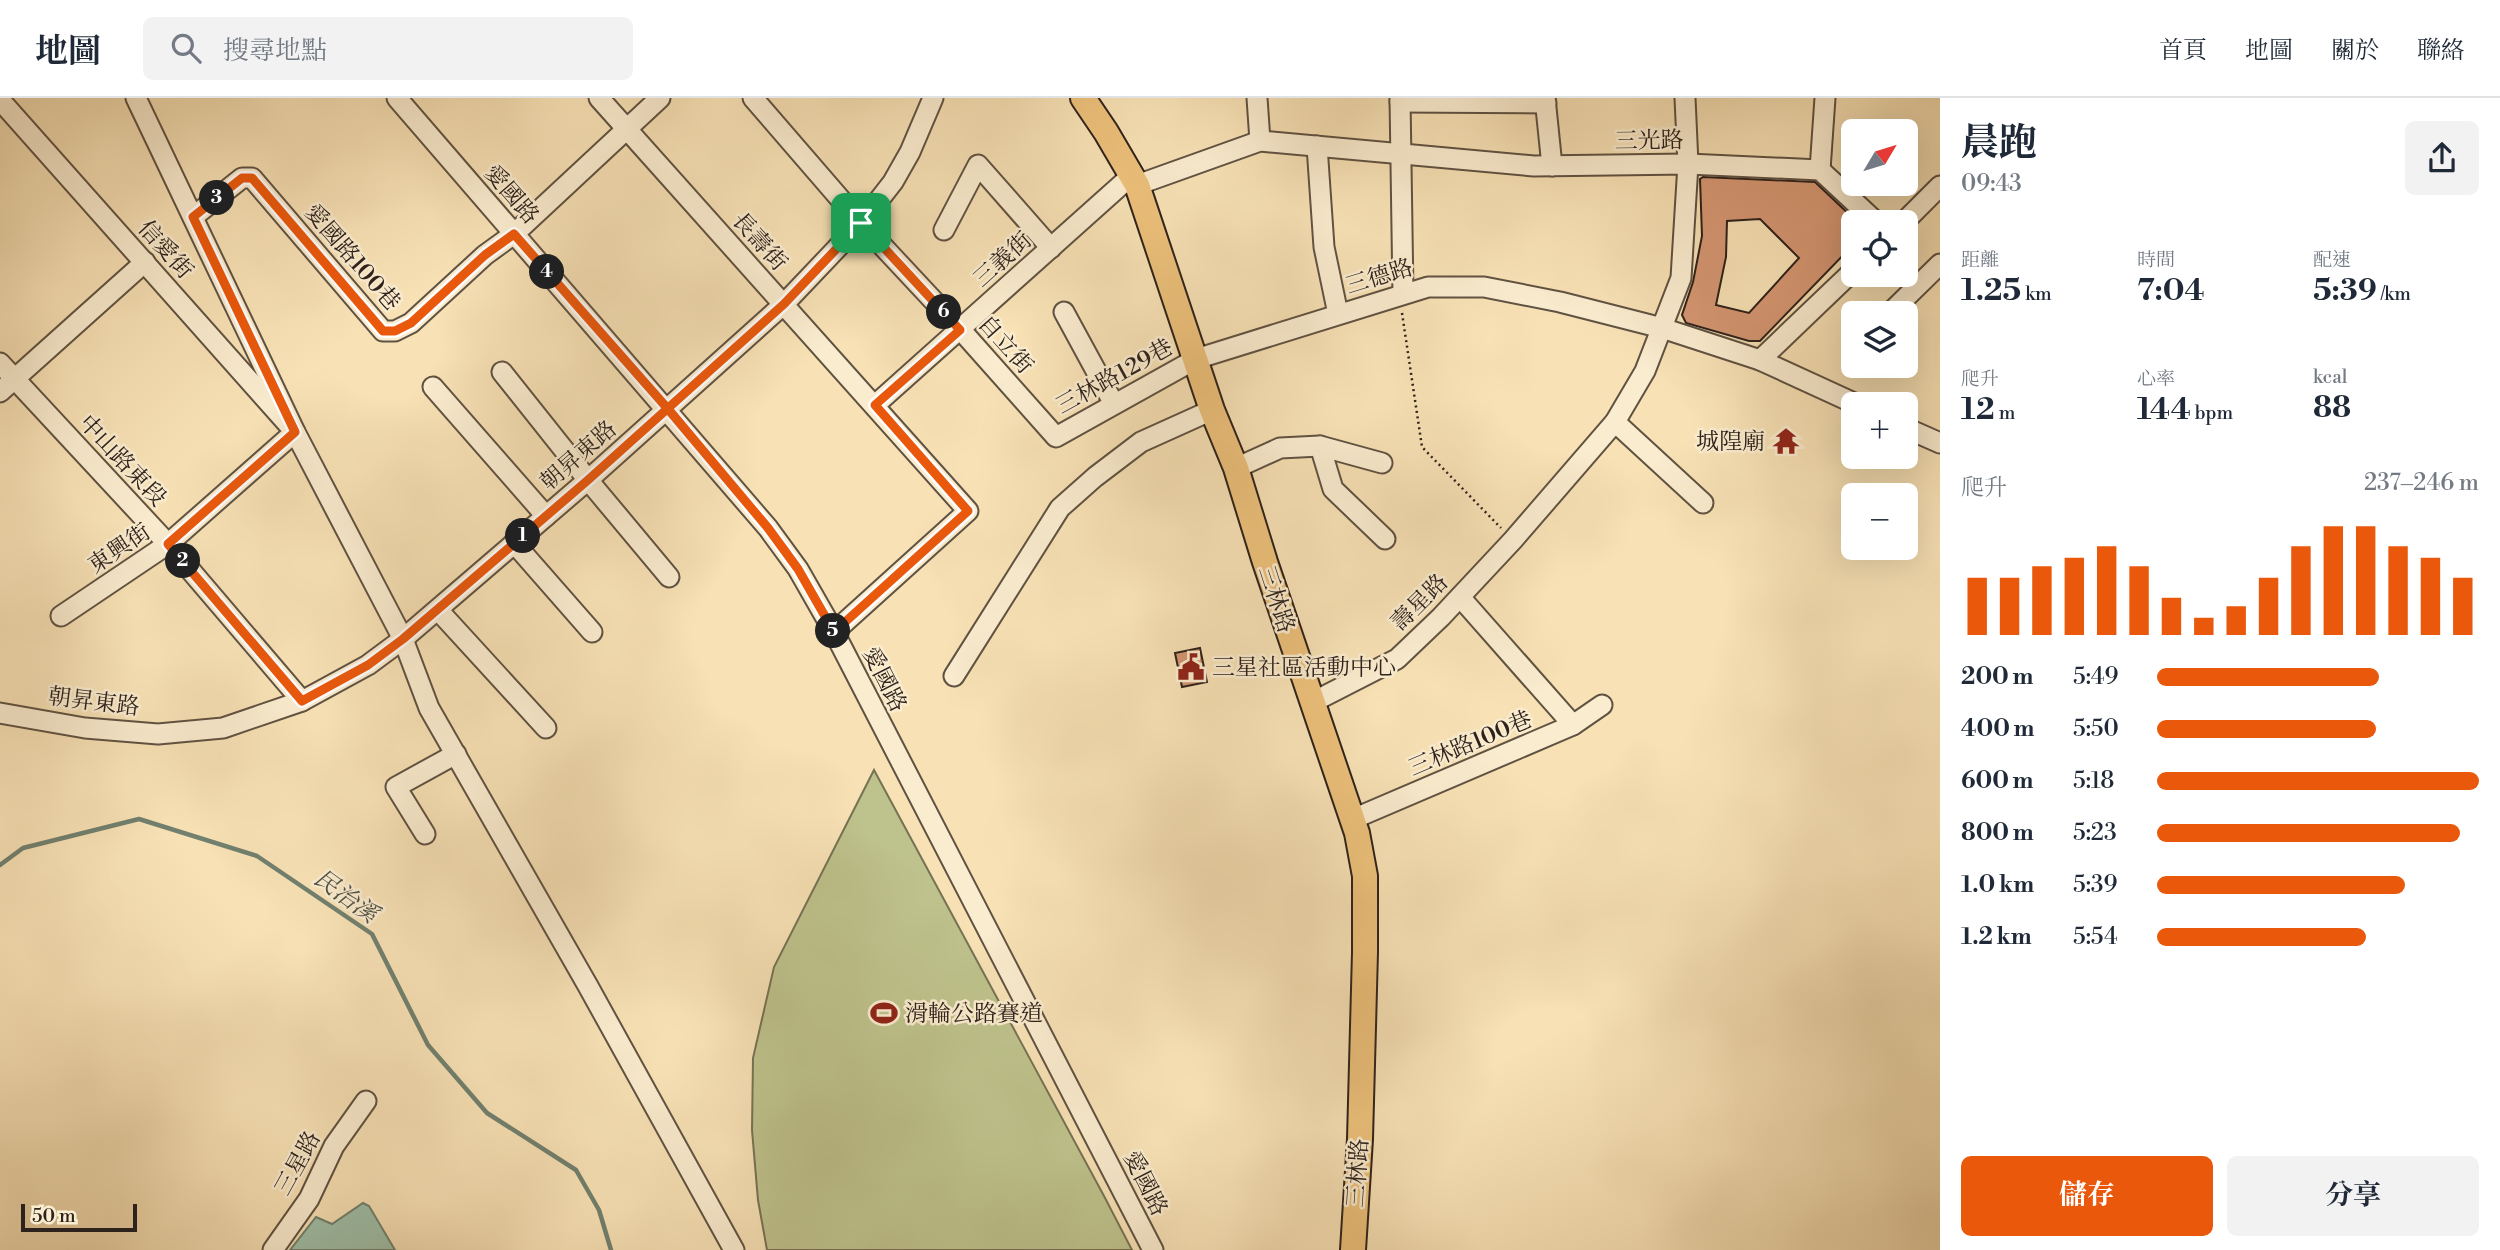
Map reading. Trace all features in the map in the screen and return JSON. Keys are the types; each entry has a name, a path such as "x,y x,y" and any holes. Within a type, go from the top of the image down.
{"main road":[{"name":"三林路","path":"1083,98 1134,180 1212,410 1236,468 1311,703 1353,819 1365,876 1363,1031 1353,1250"}],"street":[{"path":"136,98 295,432 403,639 429,708 588,986 734,1250"},
{"name":"愛國路","path":"397,98 668,409 768,528 798,569 834,632 1153,1250"},
{"name":"長壽街","path":"599,98 968,511 834,632"},
{"path":"514,234 660,98"},
{"name":"自立街","path":"753,98 861,223 1056,437"},
{"name":"朝昇東路","path":"0,713 85,727 158,734 223,728 302,701 368,665 438,610 588,480 784,304 861,223 893,183 910,152 933,98"},
{"path":"1134,180 1260,141 1257,98"},
{"path":"1513,540 1615,422 1644,371 1662,328 1681,278 1688,164 1685,98"},
{"path":"1825,98 1820,170 1863,210"},
{"name":"信愛街","path":"0,100 295,432"},
{"path":"1403,294 1400,100 1545,100 1552,166"},
{"name":"三光路","path":"1260,141 1534,166 1688,164 1820,170"},
{"path":"1317,146 1324,247 1338,314"},
{"path":"944,230 978,165 1051,248"},
{"name":"愛國路100巷","path":"193,217 242,178 252,178 383,331 395,331 411,323 485,255 514,234"},
{"name":"三義街","path":"875,405 1051,248 1134,180"},
{"path":"1916,210 1940,186"},
{"path":"8,386 145,262"},
{"path":"1902,301 1940,264"},
{"path":"1760,360 1841,282"},
{"name":"三德路","path":"1196,359 1428,287 1484,287 1560,302 1662,328"},
{"path":"1064,312 1114,404"},
{"path":"1662,328 1760,360 1841,397"},
{"name":"三林路129巷","path":"1056,437 1196,359"},
{"name":"中山路東段","path":"0,362 8,386 168,544 302,701"},
{"path":"502,372 669,578"},
{"path":"433,387 546,516"},
{"path":"954,676 1060,508 1141,442 1212,410"},
{"path":"1615,422 1703,503"},
{"name":"東興街","path":"61,616 168,544 295,432"},
{"path":"1918,433 1940,443"},
{"path":"1236,468 1280,448 1320,446 1382,463"},
{"path":"1320,446 1333,489 1385,538"},
{"name":"壽星路","path":"1311,703 1397,659 1513,540"},
{"path":"514,544 592,632"},
{"path":"1460,597 1573,725"},
{"path":"438,610 546,728"},
{"name":"三林路100巷","path":"1353,819 1573,725 1602,705"},
{"path":"425,834 396,787 456,754"},
{"name":"三星路","path":"272,1250 309,1199 334,1146 366,1101"}],"path":[{"path":"1403,294 1401,319 1422,447 1513,540"}],"shaded area":[{"name":"滑輪公路賽道","path":"874,770 1132,1250 767,1250 758,1200 752,1130 753,1058 774,967"},
{"path":"363,1203 369,1206 395,1250 290,1250 316,1217 332,1224"}],"building":[{"path":"1703,177 1815,182 1845,210 1841,210 1841,257 1760,341 1749,341 1686,323 1682,315 1693,282 1702,236 1700,179","holes":["1760,219 1799,258 1749,313 1716,305 1726,257 1727,221"]},
{"name":"三星社區活動中心","path":"1200,648 1207,682 1182,687 1175,653"}],"waterway":[{"name":"民治溪","path":"0,865 23,848 139,819 257,856 372,934 428,1045 487,1113 576,1170 599,1210 611,1250"}],"place":[{"name":"城隍廟","path":"1786,441"},
{"name":"三星社區活動中心","path":"1191,667"},
{"name":"滑輪公路賽道","path":"884,1013"}],"route":[{"path":"861,223 784,304 668,409 588,480 403,639 368,665 302,701 168,544 295,432 193,217 242,178 252,178 383,331 395,331 411,323 485,255 514,234 668,409 768,528 798,569 834,632 968,511 875,405 960,330 861,223"}]}
